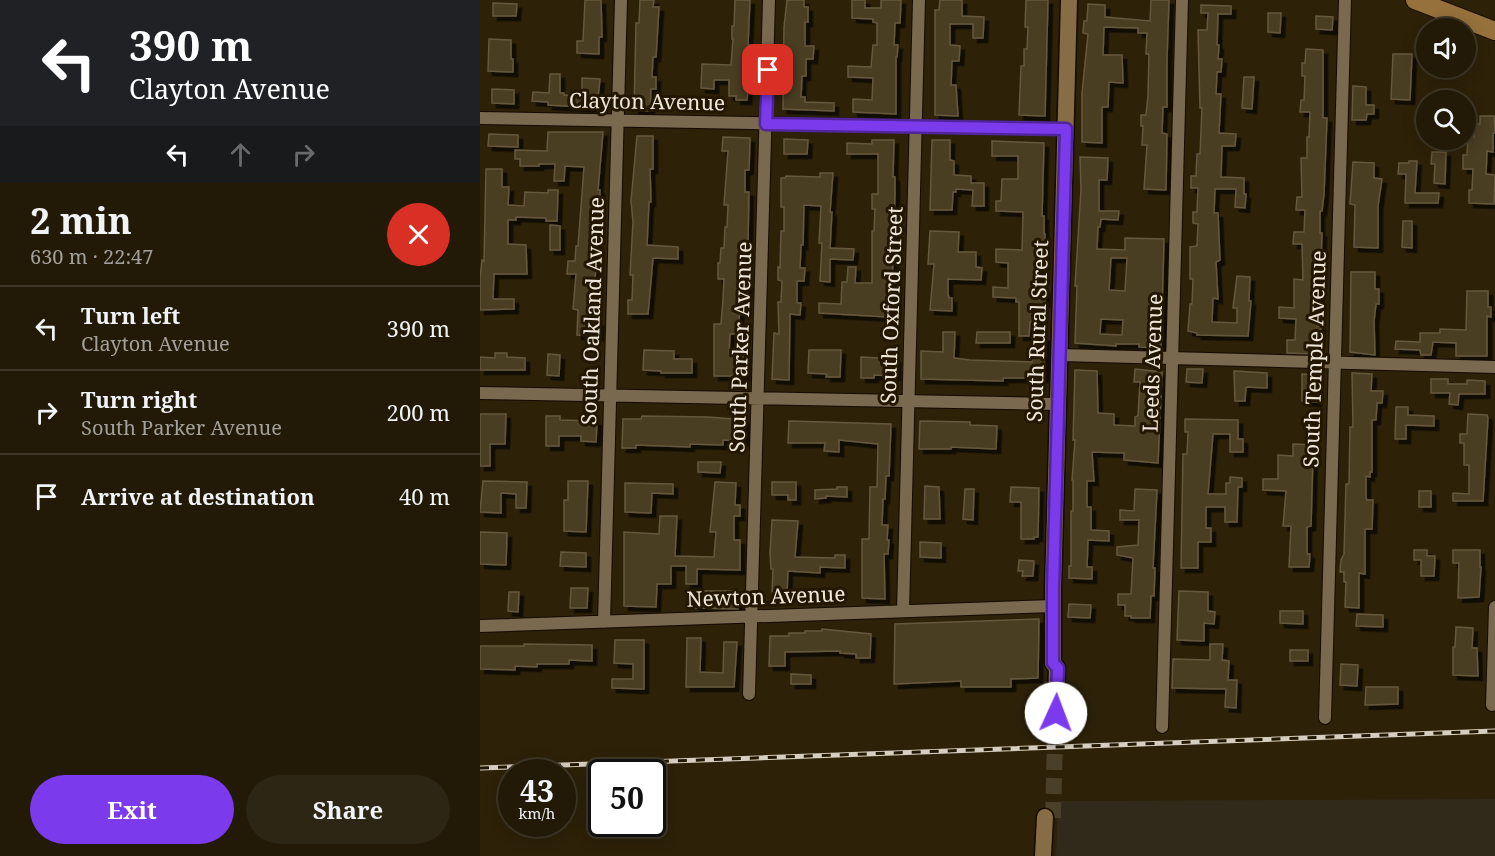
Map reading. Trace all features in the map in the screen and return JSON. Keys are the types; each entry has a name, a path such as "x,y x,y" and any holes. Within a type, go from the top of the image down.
{"main road":[{"name":"South Rural Street","path":"1052,736 1049,668 1053,663 1069,0"},
{"path":"1415,0 1495,31"},
{"path":"1043,856 1049,818 1052,856"}],"street":[{"name":"South Oakland Avenue","path":"604,622 621,0"},
{"name":"South Parker Avenue","path":"749,694 769,0"},
{"name":"South Oxford Street","path":"903,611 920,0"},
{"name":"Leeds Avenue","path":"1162,727 1182,0"},
{"name":"South Temple Avenue","path":"1325,718 1345,0"},
{"name":"Clayton Avenue","path":"480,118 1066,129"},
{"path":"1060,355 1495,367"},
{"path":"480,393 1058,404"},
{"name":"Newton Avenue","path":"480,626 1054,606"},
{"path":"1492,705 1495,607"}],"shaded area":[{"path":"1495,799 1495,856 1056,856 1058,801"}],"building":[{"path":"585,0 601,0 602,37 599,37 599,54 577,53 577,41 583,41"},
{"path":"640,0 654,0 653,7 659,7 656,57 653,57 652,77 656,77 656,89 651,89 650,111 634,110 636,23 639,23"},
{"path":"735,0 750,0 748,45 752,45 750,88 748,88 747,100 736,100 736,96 729,96 729,80 714,80 714,89 701,88 702,64 731,65"},
{"path":"787,0 804,0 804,7 808,7 808,22 805,22 805,46 814,46 813,59 806,59 806,76 802,76 801,97 805,97 805,102 834,103 834,111 783,109 784,27"},
{"path":"852,0 865,0 865,8 881,8 881,0 901,0 900,23 895,23 894,45 898,45 896,114 853,112 853,99 872,100 873,78 848,77 848,66 871,67 873,45 877,45 877,23 873,22 873,19 852,18"},
{"path":"940,0 962,0 962,16 984,17 983,38 973,38 973,24 950,24 950,45 960,46 959,61 952,61 951,85 956,85 958,116 935,115 935,10 939,10"},
{"path":"1026,0 1048,0 1045,116 1019,115 1021,66 1024,66 1024,49 1027,49"},
{"path":"1151,0 1169,0 1167,107 1163,107 1162,133 1167,134 1166,190 1144,189 1147,145 1142,145 1141,115 1146,115 1149,54 1146,54 1147,33 1138,33 1138,28 1104,27 1103,55 1122,55 1123,83 1109,82 1108,107 1102,107 1102,143 1082,142 1082,93 1088,34 1083,33 1084,21 1087,21 1088,4 1105,5 1105,17 1150,21"},
{"path":"493,3 517,4 516,16 493,16"},
{"path":"1201,5 1231,6 1231,14 1218,14 1218,59 1222,59 1221,72 1217,72 1216,94 1221,94 1219,133 1236,134 1235,146 1222,146 1221,177 1244,178 1244,194 1246,194 1245,208 1235,207 1236,189 1215,189 1214,213 1218,213 1220,260 1216,262 1218,299 1213,298 1212,322 1237,323 1237,308 1233,308 1237,276 1250,277 1249,301 1251,301 1248,336 1197,335 1197,333 1188,331 1193,279 1190,279 1190,247 1197,246 1198,224 1193,223 1193,212 1197,212 1198,188 1191,188 1191,176 1196,176 1197,154 1200,154 1202,108 1200,108 1198,30 1207,30 1208,13 1201,13"},
{"path":"1268,13 1281,13 1280,33 1268,32"},
{"path":"1316,16 1333,17 1332,30 1316,29"},
{"path":"489,39 511,40 513,72 488,71"},
{"path":"1306,49 1323,50 1323,118 1327,118 1324,194 1322,211 1320,211 1320,233 1322,233 1320,291 1316,323 1317,326 1321,326 1316,354 1287,353 1287,340 1295,340 1296,319 1279,318 1279,307 1294,308 1294,279 1303,280 1302,244 1293,244 1294,232 1304,232 1305,210 1296,210 1297,197 1302,197 1301,158 1307,158 1307,137 1309,137 1310,112 1300,112 1301,100 1304,100 1305,76 1302,76 1302,63 1305,63"},
{"path":"1393,54 1412,54 1410,100 1391,99"},
{"path":"550,74 560,74 560,93 564,95 582,96 582,78 600,79 597,108 548,105 548,102 532,101 533,92 549,93"},
{"path":"1244,77 1254,77 1252,109 1242,108"},
{"path":"1353,86 1366,87 1366,105 1374,105 1374,114 1367,114 1366,120 1352,120"},
{"path":"492,89 514,90 514,104 492,103"},
{"path":"1480,116 1494,116 1493,152 1487,151 1486,174 1495,175 1494,204 1469,203 1473,169 1463,169 1463,155 1467,155 1467,150 1476,150 1476,124 1480,124"},
{"path":"548,132 603,132 598,190 600,190 599,239 597,239 595,283 595,322 599,322 599,336 577,335 578,310 573,309 576,274 567,274 568,261 575,261 576,246 578,246 584,167 565,166 564,181 554,181 555,164 520,166 520,159 515,159 515,150 547,151"},
{"path":"489,134 518,135 518,147 488,146"},
{"path":"637,136 653,136 653,169 650,169 651,202 649,202 647,245 678,247 678,259 653,258 648,314 628,314 628,300 632,300 631,201"},
{"path":"723,137 750,138 749,170 745,170 745,192 749,192 748,241 745,241 744,263 745,284 748,284 747,298 740,298 739,323 742,323 742,334 730,334 729,354 746,355 745,376 714,376 714,324 721,324 724,279 718,279 718,263 720,263 721,248 724,248 728,205 724,205 728,151 722,151"},
{"path":"784,139 808,140 807,154 784,154"},
{"path":"872,140 894,140 892,289 888,317 819,313 819,303 841,304 842,282 847,282 848,267 856,267 855,283 872,283 872,231 874,231 875,209 872,209 872,194 878,194 878,154 847,154 847,143 872,144"},
{"path":"932,140 950,140 950,160 954,161 954,175 971,176 971,183 984,183 984,206 972,206 973,190 956,189 956,192 953,192 952,210 930,210"},
{"path":"992,141 1044,143 1042,216 1044,216 1045,265 1039,265 1038,289 1045,289 1045,303 1043,303 1043,322 1030,322 1029,336 1019,336 1019,302 1016,302 1016,298 993,297 993,287 1008,288 1008,263 996,262 996,249 1022,250 1023,212 996,211 996,201 1001,201 1002,179 1018,179 1018,156 992,156"},
{"path":"1432,152 1446,152 1445,184 1434,183 1435,164 1431,164"},
{"path":"1080,157 1108,158 1107,180 1099,180 1099,211 1119,211 1118,220 1101,219 1100,227 1098,227 1097,249 1125,250 1125,238 1164,239 1161,348 1139,347 1139,344 1116,344 1116,346 1075,343 1077,286 1075,286 1081,190","holes":["1111,258 1127,258 1125,291 1109,290","1101,319 1123,320 1122,335 1100,334"]},
{"path":"1409,161 1417,161 1415,193 1439,193 1438,203 1405,203 1406,174 1398,174 1399,163 1409,163"},
{"path":"1353,162 1374,163 1374,178 1382,179 1378,206 1378,248 1354,247 1355,205 1350,204"},
{"path":"486,169 502,169 502,187 509,187 508,205 524,206 525,192 548,193 548,190 558,190 557,221 546,221 546,218 516,217 516,220 508,220 508,244 526,245 527,274 494,274 493,299 514,299 514,309 480,310 480,278 482,260 484,261"},
{"path":"820,173 833,173 830,248 854,249 853,260 830,259 830,282 820,281 821,206 804,205 800,268 805,268 804,281 797,281 797,303 801,303 800,315 790,314 789,380 772,379 774,333 779,334 778,302 781,302 782,281 778,280 781,231 784,231 781,178 786,176 820,177"},
{"path":"1403,221 1412,221 1412,248 1402,247"},
{"path":"550,225 560,226 560,250 550,250"},
{"path":"930,231 959,232 958,252 976,252 976,267 982,268 981,280 948,279 948,294 949,298 952,298 952,311 930,310 934,264 928,264"},
{"path":"1351,272 1375,272 1375,289 1379,289 1379,304 1376,304 1374,321 1375,355 1350,352"},
{"path":"1467,291 1488,291 1488,307 1491,307 1491,317 1487,316 1487,356 1456,356 1456,343 1433,342 1431,355 1421,355 1420,350 1395,349 1396,341 1420,342 1420,333 1440,333 1440,329 1466,330"},
{"path":"943,332 955,332 954,358 970,360 1032,362 1032,337 1045,337 1044,378 1003,378 1003,381 921,379 921,351 943,352"},
{"path":"977,332 1010,332 1010,343 976,343"},
{"path":"644,350 674,351 674,359 692,359 692,373 661,373 661,371 643,370"},
{"path":"809,350 841,350 840,377 808,373"},
{"path":"495,353 507,353 507,357 525,358 525,370 480,370 480,357 495,358"},
{"path":"548,354 560,355 559,376 547,375"},
{"path":"861,357 896,359 896,376 874,375 874,378 861,378"},
{"path":"1135,369 1162,372 1158,463 1124,460 1124,453 1092,452 1094,481 1087,481 1087,507 1091,507 1091,530 1109,531 1109,541 1088,540 1087,567 1092,567 1092,579 1069,578 1071,511 1073,511 1075,370 1097,371 1098,413 1114,414 1114,425 1135,426 1135,417 1138,416 1140,382 1134,382"},
{"path":"1187,369 1203,369 1202,383 1186,382"},
{"path":"1234,371 1267,373 1267,388 1246,387 1245,401 1235,401"},
{"path":"1352,373 1372,374 1371,391 1383,391 1382,403 1377,403 1376,420 1372,420 1372,472 1370,472 1370,477 1366,476 1366,498 1373,500 1372,529 1365,529 1365,574 1359,573 1359,608 1345,607 1346,582 1344,582 1344,572 1340,572 1344,554 1346,484 1349,484 1350,427 1353,427"},
{"path":"1302,374 1318,375 1317,402 1302,401"},
{"path":"1431,379 1448,379 1448,384 1467,384 1467,380 1485,381 1485,394 1459,394 1458,405 1449,404 1450,393 1431,393"},
{"path":"1396,407 1408,407 1408,415 1434,416 1434,426 1406,425 1406,439 1395,439"},
{"path":"480,414 506,414 505,444 490,444 490,466 480,466"},
{"path":"1468,414 1487,415 1488,418 1483,501 1453,501 1453,493 1469,494 1469,465 1464,465 1464,443 1460,443 1460,434 1467,434"},
{"path":"546,416 560,416 560,420 597,421 596,442 581,441 581,436 559,436 559,446 546,446"},
{"path":"642,416 745,420 744,441 723,440 723,445 690,444 690,447 636,445 636,448 622,448 623,419 641,419"},
{"path":"1185,419 1238,420 1238,439 1243,439 1243,452 1230,452 1230,434 1213,434 1208,494 1226,494 1226,483 1230,483 1230,477 1242,478 1242,487 1238,487 1237,522 1225,522 1225,507 1206,507 1206,528 1211,528 1211,542 1198,542 1198,568 1181,568 1183,454 1187,454 1188,432 1185,432"},
{"path":"789,421 891,424 889,476 886,476 882,525 888,525 887,540 889,540 888,554 884,554 885,599 862,598 862,539 869,539 870,487 877,487 878,444 839,440 839,452 824,451 825,443 788,443"},
{"path":"920,421 970,422 970,425 997,426 996,449 951,447 951,449 919,449"},
{"path":"1293,444 1316,445 1315,456 1313,456 1311,526 1307,527 1309,567 1289,567 1291,526 1283,526 1286,491 1263,490 1263,479 1278,479 1278,455 1293,456"},
{"path":"698,462 721,462 720,473 698,472"},
{"path":"483,481 527,482 526,508 516,508 516,494 501,493 501,513 480,512"},
{"path":"568,481 588,481 586,532 564,531 564,500 568,500"},
{"path":"715,482 736,483 735,505 740,505 740,516 734,516 734,540 740,540 740,570 697,569 697,584 686,584 686,566 671,566 671,584 657,584 656,607 624,606 624,532 659,534 660,516 677,516 675,556 714,557 716,532 710,532"},
{"path":"772,482 796,482 796,500 788,500 788,495 772,495"},
{"path":"625,483 673,484 673,494 652,493 651,513 625,512"},
{"path":"925,486 939,487 940,519 924,519"},
{"path":"837,487 847,487 847,497 826,496 826,498 815,499 815,490 837,489"},
{"path":"1011,487 1039,488 1038,537 1034,539 1021,539 1021,502 1010,502"},
{"path":"965,489 974,489 973,520 963,519"},
{"path":"1135,489 1157,490 1154,596 1151,596 1150,618 1125,616 1125,605 1118,605 1118,594 1131,594 1133,558 1117,555 1117,547 1138,545 1139,520 1120,520 1120,510 1134,511"},
{"path":"1419,491 1431,491 1431,507 1419,507"},
{"path":"772,520 798,521 795,557 835,558 835,555 845,555 845,568 820,567 820,573 788,571 787,593 772,592 773,569 771,569 770,553"},
{"path":"480,532 507,533 506,565 480,564"},
{"path":"920,542 941,543 941,558 920,557"},
{"path":"1414,550 1427,550 1427,556 1435,556 1434,576 1421,576 1421,560 1414,560"},
{"path":"1453,550 1480,550 1479,597 1458,598 1459,563 1453,563"},
{"path":"561,552 586,553 586,567 560,566"},
{"path":"1019,560 1034,561 1033,576 1022,576 1023,571 1018,571"},
{"path":"571,588 588,588 587,608 570,608"},
{"path":"695,591 738,591 738,609 695,608"},
{"path":"1179,591 1208,592 1208,611 1215,612 1214,624 1204,623 1204,641 1177,640"},
{"path":"509,592 519,592 518,612 508,611"},
{"path":"1069,604 1091,605 1090,618 1068,617"},
{"path":"1280,611 1303,611 1303,624 1280,623"},
{"path":"1357,614 1383,615 1383,627 1356,626"},
{"path":"1039,619 1038,678 1011,679 1011,687 961,687 961,681 894,684 895,624"},
{"path":"1456,627 1473,628 1472,648 1477,648 1478,676 1453,675"},
{"path":"822,629 871,634 870,658 856,658 856,654 840,653 840,651 785,652 785,666 769,666 770,636 789,636 789,633 822,631"},
{"path":"687,638 701,638 700,672 723,673 724,642 737,642 734,687 686,687"},
{"path":"615,640 644,640 644,689 612,688 612,679 633,679 633,664 614,663"},
{"path":"524,644 592,645 592,661 569,660 569,664 537,664 537,667 515,666 515,670 480,669 480,646 524,646"},
{"path":"1210,644 1223,644 1222,660 1229,661 1228,680 1237,680 1236,708 1225,707 1226,689 1172,688 1173,659 1210,660"},
{"path":"1290,650 1308,650 1308,661 1290,661"},
{"path":"1341,664 1358,665 1357,686 1340,685"},
{"path":"791,674 811,675 811,684 791,684"},
{"path":"1366,687 1398,687 1398,704 1365,705"}],"tunnel":[{"path":"1053,818 1055,736"}],"railway":[{"path":"480,768 1495,731"}],"route":[{"path":"768,70 766,124 1066,129 1053,589 1053,663 1058,668 1056,713"}]}
